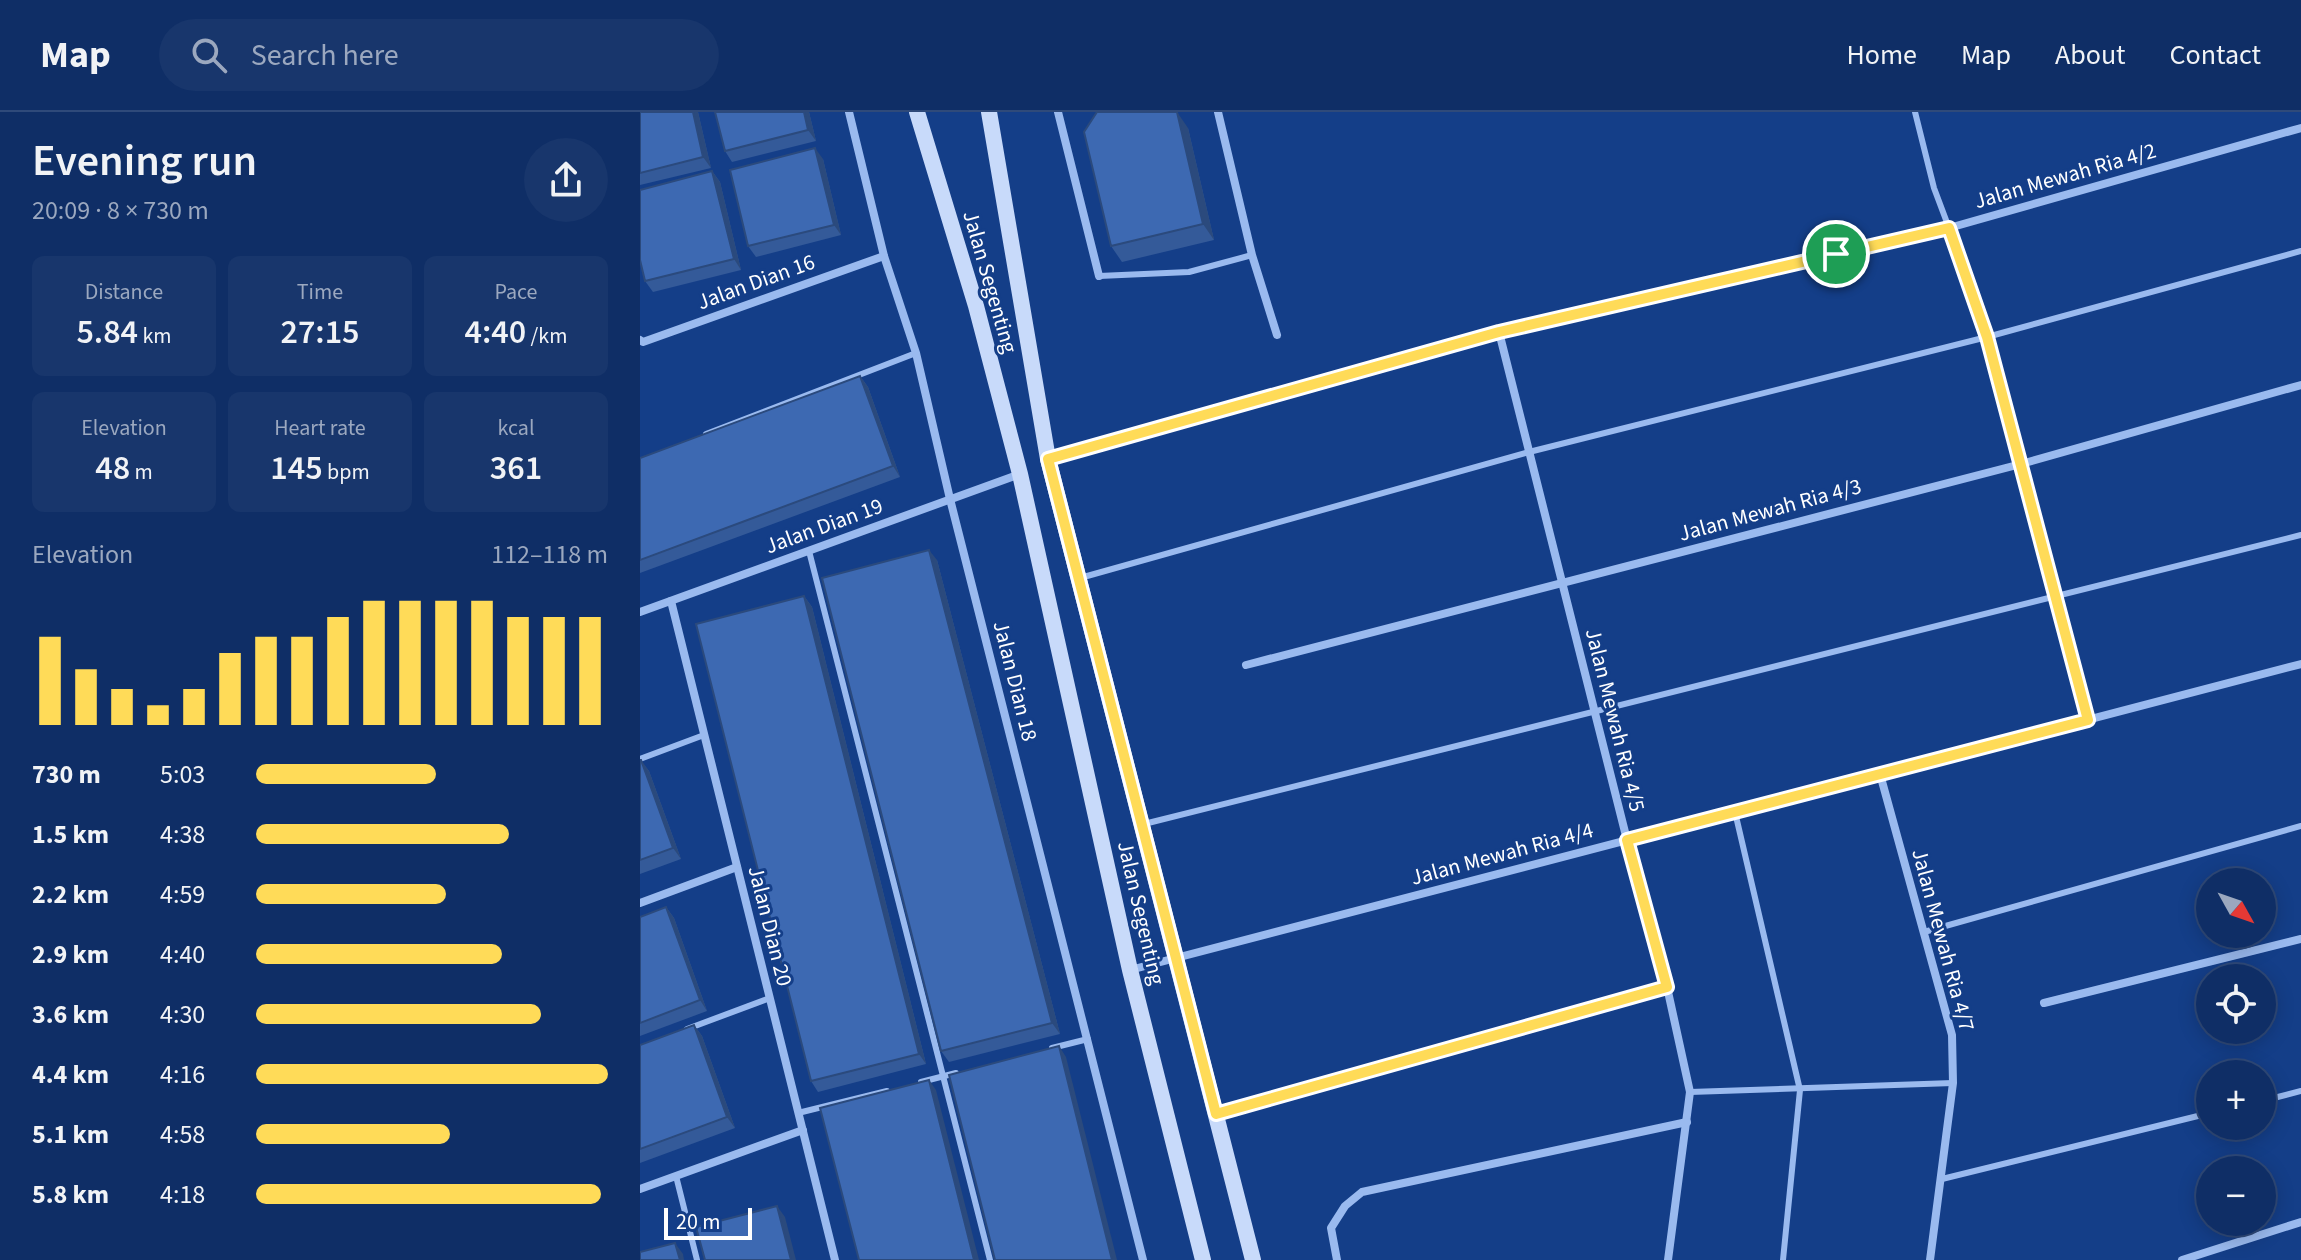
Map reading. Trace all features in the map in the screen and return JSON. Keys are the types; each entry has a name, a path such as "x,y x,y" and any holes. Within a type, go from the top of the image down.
{"street":[{"name":"Jalan Dian 18","path":"849,112 884,256 916,353 950,499 1143,1260"},
{"name":"Jalan Segenting","path":"917,112 976,306 1020,474 1130,970 1203,1260"},
{"name":"Jalan Segenting","path":"989,112 1048,459 1253,1260"},
{"path":"1058,112 1099,276"},
{"path":"1218,112 1252,255 1277,335"},
{"name":"Jalan Mewah Ria 4/2","path":"1048,459 1499,332 1949,228 2301,128"},
{"path":"1949,228 1987,337 2088,720"},
{"name":"Jalan Dian 16","path":"640,340 643,342 884,256"},
{"name":"Jalan Mewah Ria 4/5","path":"1499,332 1667,987 1690,1092 1668,1260"},
{"name":"Jalan Mewah Ria 4/3","path":"1246,665 2021,464 2301,385"},
{"name":"Jalan Dian 19","path":"640,612 1020,474"},
{"name":"Jalan Dian 20","path":"671,601 835,1260"},
{"name":"Jalan Mewah Ria 4/4","path":"1130,970 2301,664"},
{"name":"Jalan Mewah Ria 4/7","path":"1880,774 1952,1035 1953,1083 1930,1260"},
{"path":"640,903 737,867"},
{"path":"2044,1003 2301,939"},
{"path":"1337,1260 1331,1228 1345,1206 1362,1192 1687,1122"},
{"path":"640,1189 803,1130"},
{"path":"2182,1260 2301,1222"}],"lane":[{"path":"1915,112 1934,188 1949,228"},
{"path":"1079,578 1529,452 1987,337 2301,251"},
{"path":"1099,276 1189,272 1252,255"},
{"path":"698,437 916,353"},
{"path":"1143,824 2301,535"},
{"path":"809,551 990,1260"},
{"path":"640,759 704,735"},
{"path":"1735,812 1800,1090 1783,1260"},
{"path":"1924,932 2301,826"},
{"path":"1216,1114 1667,987"},
{"path":"683,1030 770,998"},
{"path":"1044,1050 1088,1039"},
{"path":"914,1084 957,1073"},
{"path":"1690,1092 1953,1083"},
{"path":"798,1113 900,1087"},
{"path":"2276,1097 2301,1091"},
{"path":"1942,1179 2196,1116"},
{"path":"676,1176 697,1260"}],"building":[{"path":"640,112 693,112 703,157 640,173"},
{"path":"715,112 804,112 808,130 725,151"},
{"path":"1097,112 1177,112 1203,224 1111,246 1084,132"},
{"path":"815,148 834,225 748,246 730,170"},
{"path":"712,171 734,259 645,281 640,260 640,190"},
{"path":"860,376 893,466 640,560 640,458"},
{"path":"929,550 1052,1023 941,1051 822,578"},
{"path":"804,596 919,1054 811,1081 696,624"},
{"path":"640,760 673,848 640,860"},
{"path":"666,907 700,1000 640,1023 640,917"},
{"path":"694,1025 727,1117 640,1149 640,1045"},
{"path":"1059,1046 1112,1260 995,1260 949,1075"},
{"path":"929,1080 974,1260 859,1260 820,1108"},
{"path":"777,1206 791,1260 705,1260 696,1227"},
{"path":"675,1243 680,1260 640,1260 640,1252"}],"route":[{"path":"1949,228 1987,337 2088,720 1627,840 1667,987 1216,1114 1048,459 1499,332 1836,254 1949,228"}]}
